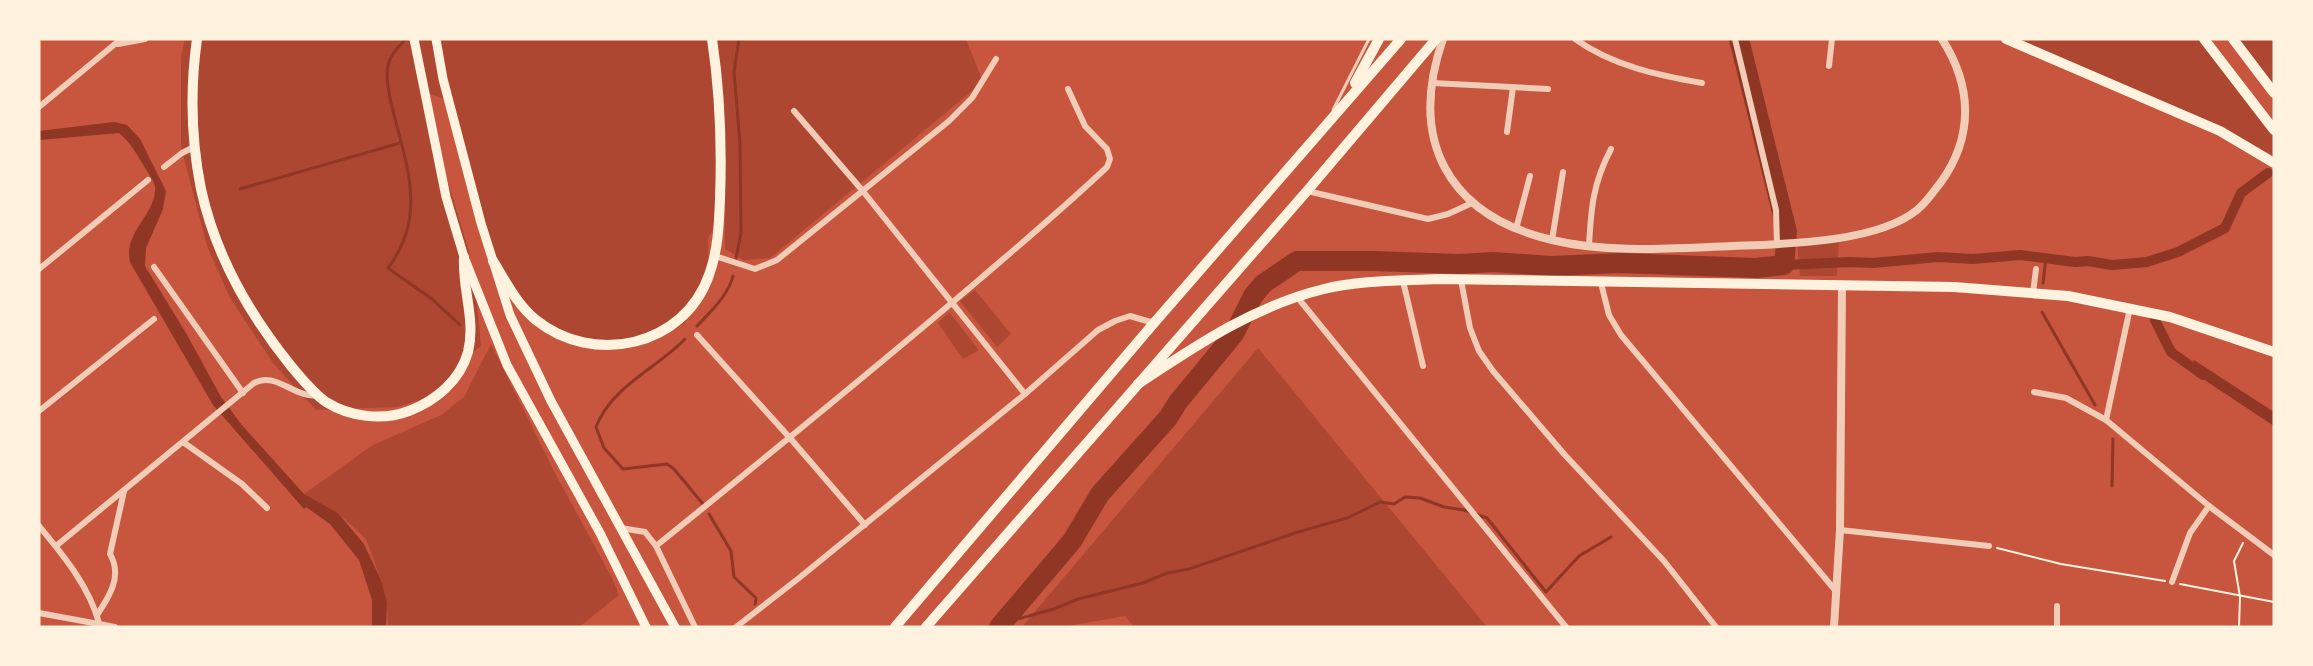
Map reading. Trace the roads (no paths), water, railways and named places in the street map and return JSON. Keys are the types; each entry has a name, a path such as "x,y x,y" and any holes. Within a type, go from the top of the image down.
{"main road":[{"path":"197,39 192,87 194,147 207,211 218,246 231,276 254,314 278,348 318,395 334,406 354,414 385,417 423,405 444,390 465,361 470,342 464,257"},
{"path":"414,39 446,197 464,257 507,364 600,534 646,627"},
{"path":"436,39 443,79 481,223 510,315 527,353 675,627"},
{"path":"493,261 535,319 566,338 610,346 654,336 682,318 700,296 715,256 719,218 721,144 712,39"},
{"path":"1339,109 1379,39"},
{"path":"895,627 1154,323 1401,39"},
{"path":"926,627 1307,191 1436,39"},
{"path":"2006,39 2220,131 2274,163"},
{"path":"2204,39 2274,130"},
{"path":"2233,39 2274,93"},
{"path":"1138,384 1210,336 1268,307 1324,289 1362,283 1403,281 1954,287 2033,293 2068,296 2170,317 2274,352"}],"street":[{"path":"39,107 119,41 145,39"},
{"path":"1443,39 1434,65 1432,83 1430,114 1434,144 1455,185 1472,203 1516,229 1552,240 1589,246 1654,248 1780,244 1858,235 1878,229 1917,210 1929,198 1952,166 1959,148 1966,113 1957,66 1942,39"},
{"path":"1575,39 1599,54 1642,71 1702,83"},
{"path":"1736,39 1776,210 1780,244"},
{"path":"1830,66 1832,39"},
{"path":"715,256 755,269 777,260 949,122 972,98 996,59"},
{"path":"1432,83 1548,89"},
{"path":"1507,132 1513,87"},
{"path":"656,546 953,304 1107,167 1110,159 1107,149 1085,126 1068,89"},
{"path":"794,111 862,190 1025,394"},
{"path":"164,167 194,147"},
{"path":"1589,246 1599,172 1611,149"},
{"path":"1552,240 1563,172"},
{"path":"1516,229 1530,176"},
{"path":"39,269 148,180"},
{"path":"1307,191 1428,219 1442,216 1472,203"},
{"path":"154,267 243,393"},
{"path":"2033,293 2036,269"},
{"path":"1461,280 1470,327 1479,351 1493,371 1564,454 1664,561 1716,627"},
{"path":"1403,281 1423,366"},
{"path":"1601,283 1609,315 1621,335 1835,591"},
{"path":"1834,627 1840,530 1842,285"},
{"path":"1298,297 1566,627"},
{"path":"2106,420 2130,308"},
{"path":"736,627 1025,394 1098,330 1130,316 1154,323"},
{"path":"39,411 154,319"},
{"path":"698,335 865,525"},
{"path":"56,546 254,383 264,379 309,397 318,395"},
{"path":"2034,392 2066,398 2106,420 2210,506 2274,555"},
{"path":"183,442 242,484 267,508"},
{"path":"97,615 114,590 116,563 110,554 124,491"},
{"path":"2172,582 2190,533 2210,506"},
{"path":"40,527 72,568 99,623"},
{"path":"621,528 645,532 656,546 695,627"},
{"path":"1840,530 1989,546"},
{"path":"2057,606 2057,627"},
{"path":"39,613 115,627"}],"lane":[{"path":"1324,126 1369,39"}],"waterway":[{"path":"405,39 391,57 387,80 407,167 411,208 408,228 388,268 432,299 460,325"},
{"path":"736,258 741,233 740,143 734,72 739,39"},
{"path":"999,627 1072,541 1100,494 1168,418 1178,402 1234,334 1253,296 1263,284 1297,261 1459,264 1493,262 1551,266 1621,263 1756,268 1784,265 1787,232 1739,39"},
{"path":"240,189 400,143"},
{"path":"1784,265 1873,263 1938,257 1973,259 2020,255 2112,265 2147,262 2178,252 2225,228 2241,193 2268,173"},
{"path":"2043,283 2046,258"},
{"path":"697,326 723,297 733,276"},
{"path":"2042,312 2095,405"},
{"path":"2155,320 2171,352 2203,375"},
{"path":"685,339 624,389 603,413 596,427 604,448 623,469 667,464 674,469 703,504"},
{"path":"2112,486 2113,439"},
{"path":"1010,627 1014,620 1054,609 1078,599 1143,583 1167,573 1189,569 1347,518 1380,502 1394,504 1405,497 1420,498 1487,518 1546,592 1579,556 1611,537"},
{"path":"709,514 731,551 734,577 756,598 755,604"}]}
